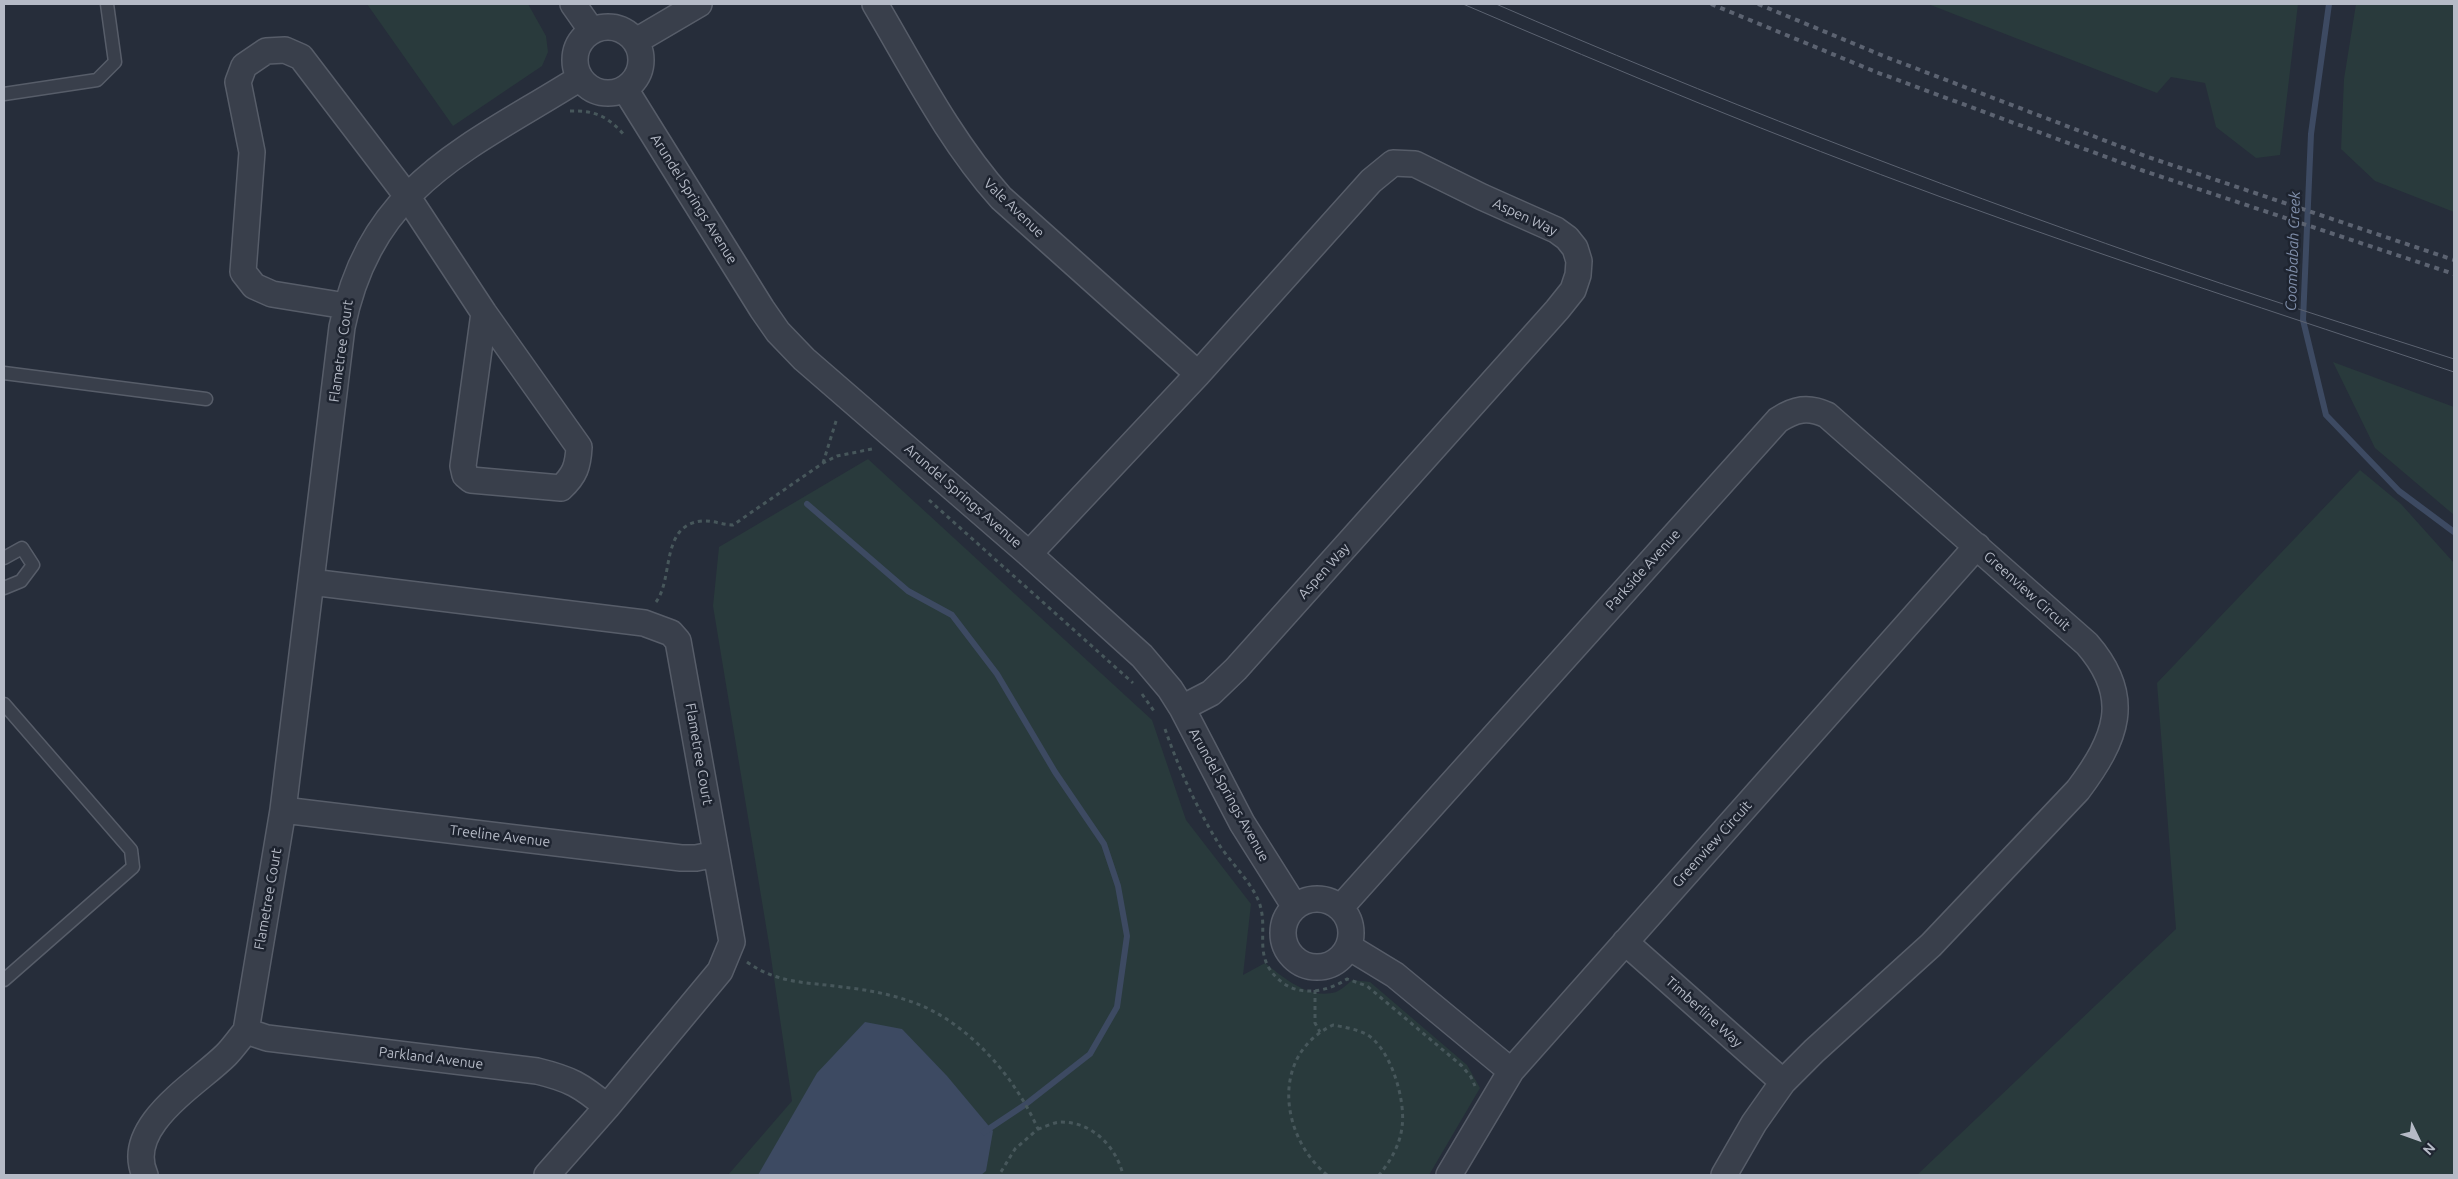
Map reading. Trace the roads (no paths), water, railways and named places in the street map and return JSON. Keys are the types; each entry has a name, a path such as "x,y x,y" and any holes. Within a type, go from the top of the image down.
{"street":[{"path":"573,4 592,31"},
{"path":"636,41 699,4"},
{"name":"Vale Avenue","path":"875,4 954,136 982,176 1001,198 1198,374"},
{"path":"611,26 630,34 636,41 641,51 639,72 634,82 625,89 616,92 601,92 587,86 580,78 576,68 578,47 583,37 592,31 611,26"},
{"path":"346,306 272,294 254,286 243,272 252,152 238,82 244,66 266,51 285,50 300,57 407,196 484,312 579,447 578,467 571,478 560,488 471,480 466,475 463,466 484,312"},
{"name":"Flametree Court","path":"246,1031 283,810 346,306 351,288 366,252 390,215 424,178 457,153 580,78"},
{"name":"Arundel Springs Avenue","path":"625,89 778,332 804,358 1029,554 1142,656 1170,689 1171,713 1295,907"},
{"name":"Aspen Way","path":"1029,554 1198,374 1371,181 1393,163 1415,164 1556,230 1576,248 1579,260 1578,275 1573,290 1557,310 1236,669 1211,692 1171,713"},
{"name":"Parkside Avenue","path":"1341,907 1778,420 1790,412 1816,409 1827,415 1977,546"},
{"name":"Greenview Circuit","path":"1450,1175 1511,1070 1977,546 2087,644 2102,662 2111,681 2115,700 2115,719 2108,744 2096,766 2078,790 1984,890 1931,945 1814,1051 1783,1082 1754,1123 1724,1175"},
{"name":"Flametree Court","path":"311,582 644,623 671,633 678,641 682,653 732,942 720,971 607,1107 547,1175"},
{"name":"Treeline Avenue","path":"283,810 681,858 696,858 716,854"},
{"path":"1318,898 1330,901 1341,907 1351,926 1349,947 1334,963 1323,967 1301,963 1289,952 1283,937 1284,925 1288,915 1295,907 1306,900 1318,898"},
{"name":"Timberline Way","path":"1625,942 1783,1082"},
{"path":"1349,947 1394,976 1511,1070"},
{"path":"145,1175 142,1157 144,1140 150,1126 188,1087 226,1055 246,1031"},
{"name":"Parkland Avenue","path":"246,1031 267,1038 537,1071 571,1080 586,1089 607,1107"}],"lane":[{"path":"4,94 97,80 115,62 107,4"},
{"path":"4,373 206,399"},
{"path":"4,588 20,581 33,564 22,548 6,552"},
{"path":"4,704 131,850 133,867 4,980"}],"water":[{"path":"865,1022 902,1029 947,1076 993,1131 986,1171 981,1175 758,1175 817,1073"}],"waterway":[{"name":"Coombabah Creek","path":"2329,4 2311,134 2303,320 2326,415 2399,491 2454,532"},
{"path":"807,504 908,591 952,615 997,674 1055,772 1104,844 1118,886 1127,936 1117,1007 1090,1054 1026,1104 984,1132"}],"tram line":[{"path":"1463,4 1701,104 1941,197 2133,265 2454,372"},
{"path":"1496,4 1738,105 1983,199 2185,271 2454,359"}],"railway":[{"path":"1711,4 1876,72 2144,171 2454,274"},
{"path":"1758,4 1886,57 2148,157 2454,260"}]}
